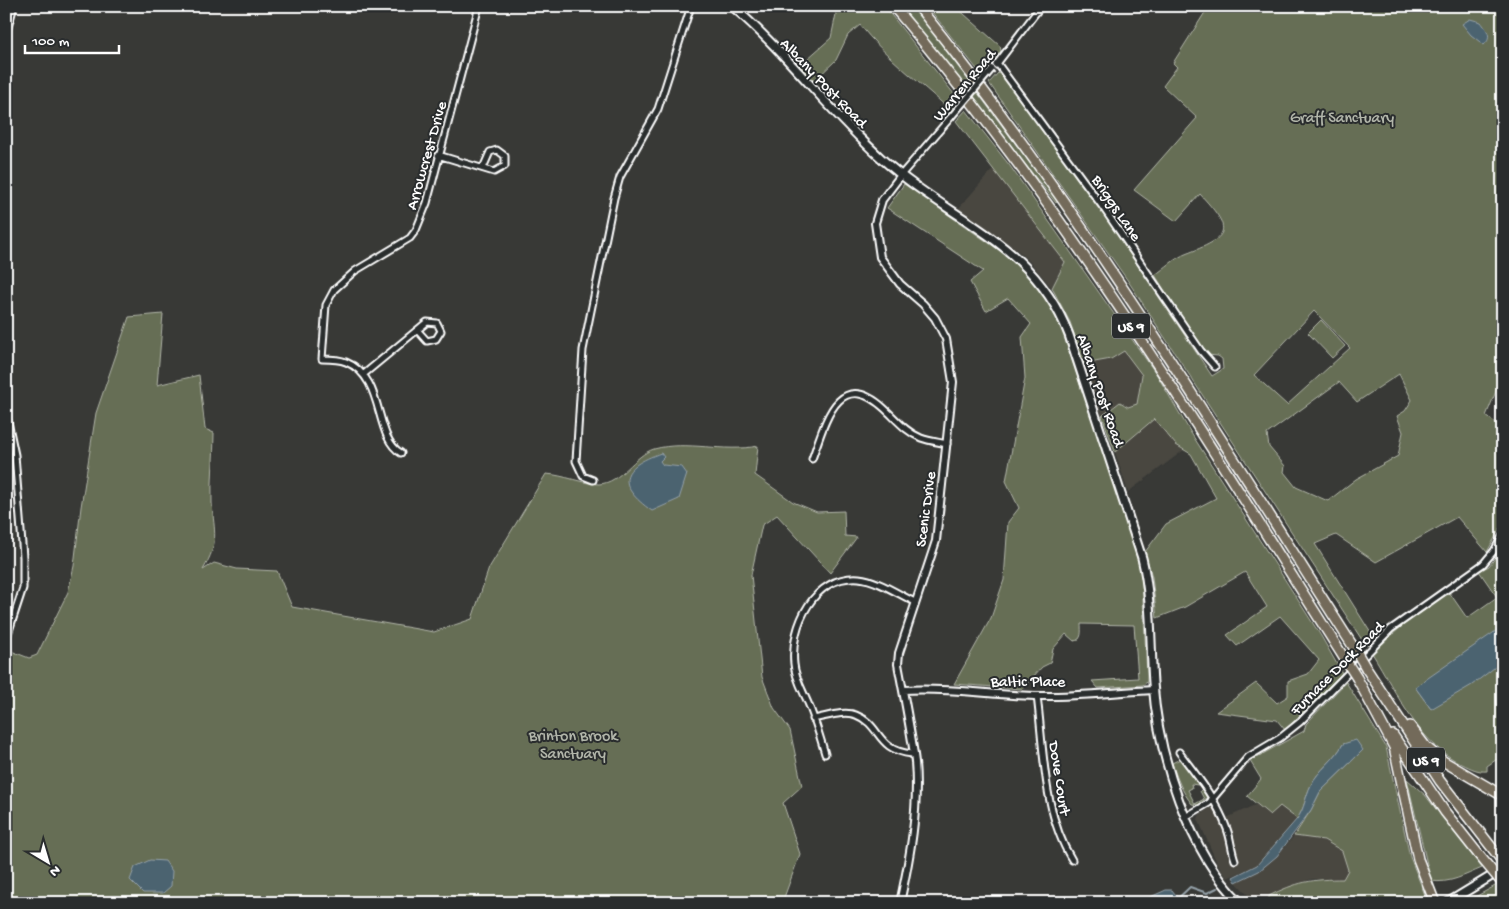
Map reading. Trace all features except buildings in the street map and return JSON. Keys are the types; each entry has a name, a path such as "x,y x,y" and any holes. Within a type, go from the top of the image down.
{"highway":[{"name":"US 9","path":"893,6 991,128 1067,230 1168,382 1356,678 1429,789 1503,884"},
{"name":"US 9","path":"918,6 1000,113 1080,224 1184,382 1424,757 1503,862"},
{"path":"1366,668 1430,751 1462,774 1503,796"},
{"path":"1356,678 1394,747 1418,859 1435,903"}],"main road":[{"name":"Albany Post Road","path":"732,6 858,136 901,175 1011,253 1045,288 1060,314 1081,371 1142,558 1148,593 1153,690 1159,731 1166,760 1186,816 1218,875 1241,903"},
{"path":"1447,903 1503,868"}],"street":[{"path":"6,34 14,6"},
{"name":"Arrowcrest Drive","path":"364,374 345,361 322,358 326,305 334,290 355,271 396,248 413,234 427,203 438,155 479,6"},
{"path":"593,480 583,476 576,461 582,350 590,307 620,177 658,109 692,6"},
{"name":"Warren Road","path":"901,175 997,63 1041,6"},
{"name":"Briggs Lane","path":"997,63 1061,148 1200,351 1215,367"},
{"path":"438,155 494,172 501,170 506,164 505,156 497,150 490,152 483,168"},
{"name":"Scenic Drive","path":"900,903 909,864 915,814 915,761 912,754 899,652 915,602 924,584 936,541 953,382 946,338 935,318 885,266 880,257 876,241 875,223 882,200 901,175"},
{"path":"401,453 390,443 375,397 364,374 427,322 437,323 441,331 436,339 427,341 418,331"},
{"path":"812,460 828,416 838,400 850,393 867,394 906,430 920,438 947,444"},
{"path":"6,412 15,455 24,557 23,588 6,640 8,654"},
{"name":"Furnace Dock Road","path":"1186,816 1205,806 1245,760 1297,725 1389,630 1486,561 1503,536"},
{"path":"825,754 794,666 793,647 801,618 816,594 837,582 860,578 878,584 915,602"},
{"name":"Baltic Place","path":"903,690 933,688 971,694 1037,696 1153,690"},
{"name":"Dove Court","path":"1037,696 1054,817 1060,841 1072,860"},
{"path":"814,719 848,714 857,715 892,750 912,754"},
{"path":"1178,752 1213,798 1227,829 1235,860"}],"shaded area":[{"path":"994,168 1065,262 1052,288 1031,263 1016,249 958,209"},
{"path":"1124,351 1142,375 1137,404 1128,407 1120,402 1102,416 1084,364 1111,359"},
{"path":"1154,419 1176,445 1184,450 1128,492 1115,452"},
{"path":"1257,804 1270,815 1280,806 1297,819 1257,865 1227,878 1217,863 1198,819 1200,814 1212,807 1220,821"},
{"path":"1294,836 1324,840 1342,851 1348,870 1343,879 1312,879 1269,896 1269,903 1255,903 1236,882 1259,870 1277,856"}],"green space":[{"path":"830,6 884,6 958,99 950,110 892,59 860,25 848,35 836,60 812,83 798,67 831,38 836,14"},
{"path":"899,6 913,6 1058,201 1056,203"},
{"path":"927,6 955,6 1000,46 1001,51 980,73"},
{"name":"Graff Sanctuary","path":"1209,6 1461,6 1464,10 1469,6 1470,8 1474,6 1503,6 1503,374 1486,416 1503,428 1503,523 1487,552 1457,517 1376,562 1336,535 1315,544 1374,638 1366,646 1128,281 989,83 998,73 1006,79 1085,187 1212,376 1223,369 1222,359 1218,356 1207,355 1203,351 1155,275 1179,257 1203,247 1220,236 1222,223 1218,215 1200,194 1176,221 1134,190 1197,118 1163,86 1177,67 1173,63","holes":["1314,311 1350,348 1287,405 1254,375","1399,374 1412,400 1405,411 1397,416 1403,432 1398,456 1356,479 1328,501 1296,487 1284,472 1285,466 1269,447 1267,434 1339,382 1357,402"]},
{"path":"966,110 1010,166 1157,375 1191,433 1321,636 1342,673 1285,730 1277,720 1216,712 1256,683 1277,703 1288,696 1288,681 1308,674 1319,660 1280,616 1237,646 1227,635 1267,607 1245,572 1185,607 1157,618 1152,577 1145,552 1166,524 1216,498 1191,454 1176,445 1154,419 1115,452 1102,416 1120,402 1128,407 1137,404 1142,375 1124,351 1111,359 1084,364 1070,322 1052,288 1065,262 956,121"},
{"path":"904,184 1012,259 1043,291 1057,316 1133,541 1142,580 1147,676 1147,682 1143,685 1098,688 1092,681 1138,678 1134,625 1081,624 1079,639 1074,641 1066,634 1053,649 1050,663 1042,667 1022,689 954,684 991,618 1004,580 1008,522 1019,508 1006,481 1025,378 1022,337 1031,324 1008,298 986,311 970,282 983,271 887,208"},
{"name":"Brinton Brook Sanctuary","path":"163,314 157,385 199,375 205,429 214,433 212,494 215,537 212,551 203,570 214,563 237,569 277,571 292,607 434,632 472,619 489,568 546,474 599,484 614,479 640,457 654,449 679,446 745,448 758,446 755,475 793,502 817,512 844,511 845,536 857,537 830,573 777,515 762,525 751,575 762,677 774,708 790,730 802,786 783,803 800,854 782,903 6,903 6,649 29,658 37,655 68,592 74,566 96,413 129,317"},
{"path":"1321,320 1345,346 1332,358 1308,333"},
{"path":"1503,548 1503,755 1487,766 1487,771 1483,771 1462,764 1447,755 1433,743 1410,716 1372,653 1402,626 1449,592 1467,618 1497,597 1479,571 1489,566","holes":["1426,679 1431,709 1415,687"]},
{"path":"1346,682 1386,747 1410,857 1425,895 1423,903 1269,903 1269,896 1296,884 1343,879 1348,870 1342,851 1324,840 1294,836 1320,792 1363,750 1343,744 1314,780 1297,819 1280,806 1270,815 1247,796 1261,779 1250,761 1304,731 1306,724"},
{"path":"1180,759 1198,783 1198,785 1191,784 1192,788 1188,790 1195,804 1204,799 1200,791 1202,789 1208,797 1198,805 1192,804 1185,795 1178,779 1172,763"},
{"path":"1407,779 1425,795 1482,868 1451,880 1431,881"},
{"path":"1497,885 1503,892 1503,903 1464,903"}],"water":[{"path":"1470,19 1481,22 1487,31 1489,36 1484,45 1471,35 1462,24"},
{"path":"661,453 664,457 660,461 663,465 682,467 687,474 679,499 652,511 632,493 627,478 630,471 637,464"},
{"path":"1503,626 1503,661 1472,685 1431,709 1415,687"},
{"path":"1356,740 1363,750 1320,792 1311,810 1277,856 1259,871 1236,882 1233,877 1257,865 1297,819 1314,780 1343,744"},
{"path":"150,860 165,861 172,871 171,886 163,893 143,893 130,880 135,867"},
{"path":"1166,890 1172,890 1182,903 1137,903"}],"waterway":[{"path":"1173,903 1190,887 1207,893 1217,888"}]}
